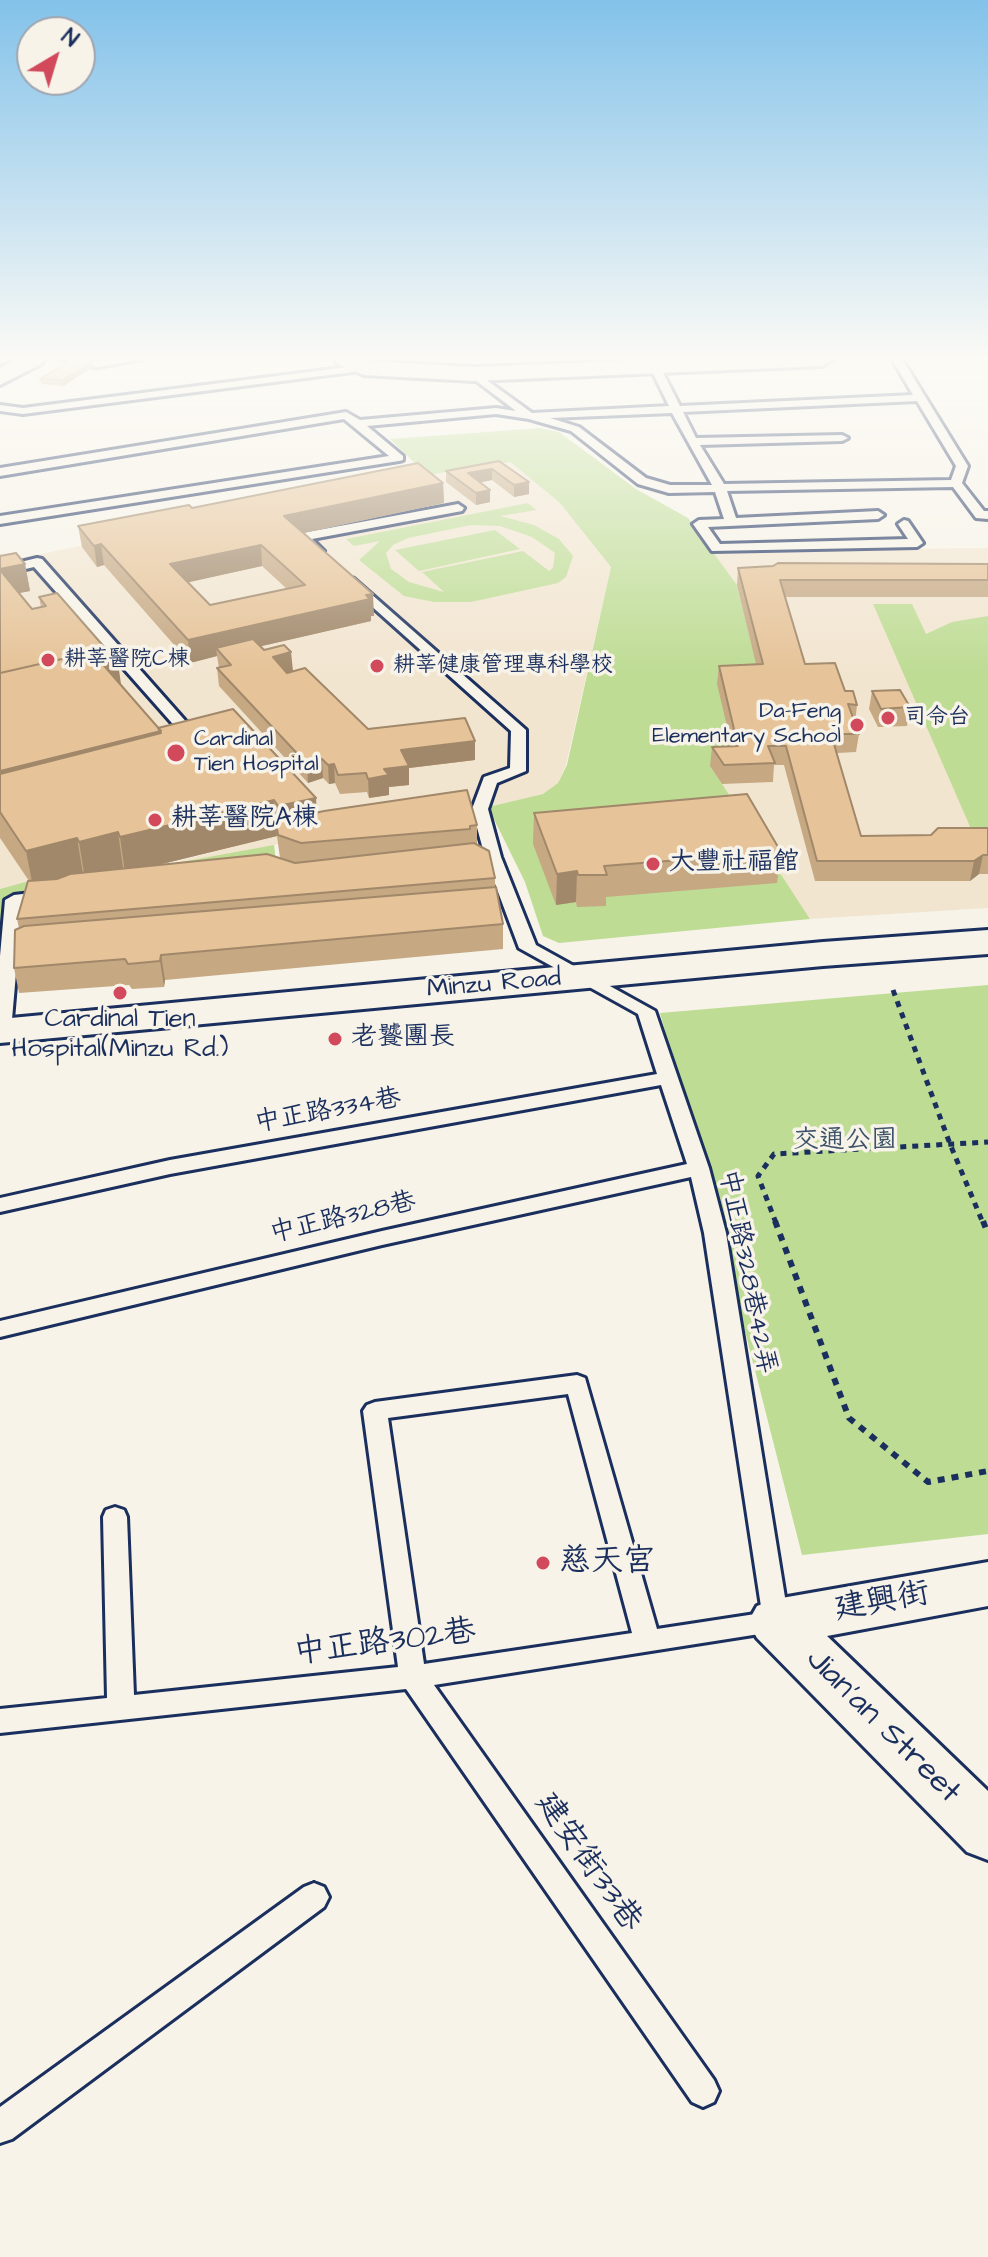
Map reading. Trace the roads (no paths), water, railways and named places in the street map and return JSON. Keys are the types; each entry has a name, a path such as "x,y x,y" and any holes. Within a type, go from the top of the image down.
{"street":[{"name":"Minzu Road","path":"1,1031 988,942"},
{"name":"建興街","path":"776,1622 988,1584"},
{"name":"Jian'an Street","path":"776,1622 988,1832"}],"lane":[{"path":"0,472 47,464"},
{"path":"0,520 358,464"},
{"path":"621,464 642,481 669,489 956,483"},
{"path":"706,464 720,487 731,521"},
{"path":"956,483 961,464"},
{"path":"956,483 980,515 988,515"},
{"path":"325,558 302,537 458,508"},
{"path":"878,515 699,524 716,548 917,543 904,524"},
{"path":"0,571 37,562 184,728"},
{"name":"中正路328巷42弄","path":"348,578 519,730 518,771 490,780 480,809 486,858 528,948 646,1011 699,1168 715,1233 776,1622"},
{"path":"1,1031 14,900 61,895"},
{"name":"中正路334巷","path":"0,1205 170,1167 667,1078"},
{"name":"中正路328巷","path":"0,1329 382,1238 699,1168"},
{"path":"413,1677 375,1411 577,1384 648,1642"},
{"path":"115,1517 121,1708"},
{"name":"中正路302巷","path":"0,1721 413,1677 776,1622"},
{"name":"建安街33巷","path":"413,1677 703,2091"},
{"path":"0,2127 314,1897"}],"place":[{"name":"耕莘醫院C棟","path":"48,660"},
{"name":"耕莘健康管理專科學校","path":"377,666"},
{"name":"司令台","path":"888,718"},
{"name":"Da-Feng Elementary School","path":"857,725"},
{"name":"Cardinal Tien Hospital","path":"176,753"},
{"name":"耕莘醫院A棟","path":"155,820"},
{"name":"大豐社福館","path":"653,864"},
{"name":"Cardinal Tien Hospital(Minzu Rd.)","path":"120,993"},
{"name":"老饕團長","path":"335,1039"},
{"name":"慈天宮","path":"543,1563"}],"park label":[{"name":"交通公園","path":"845,1142"}]}
